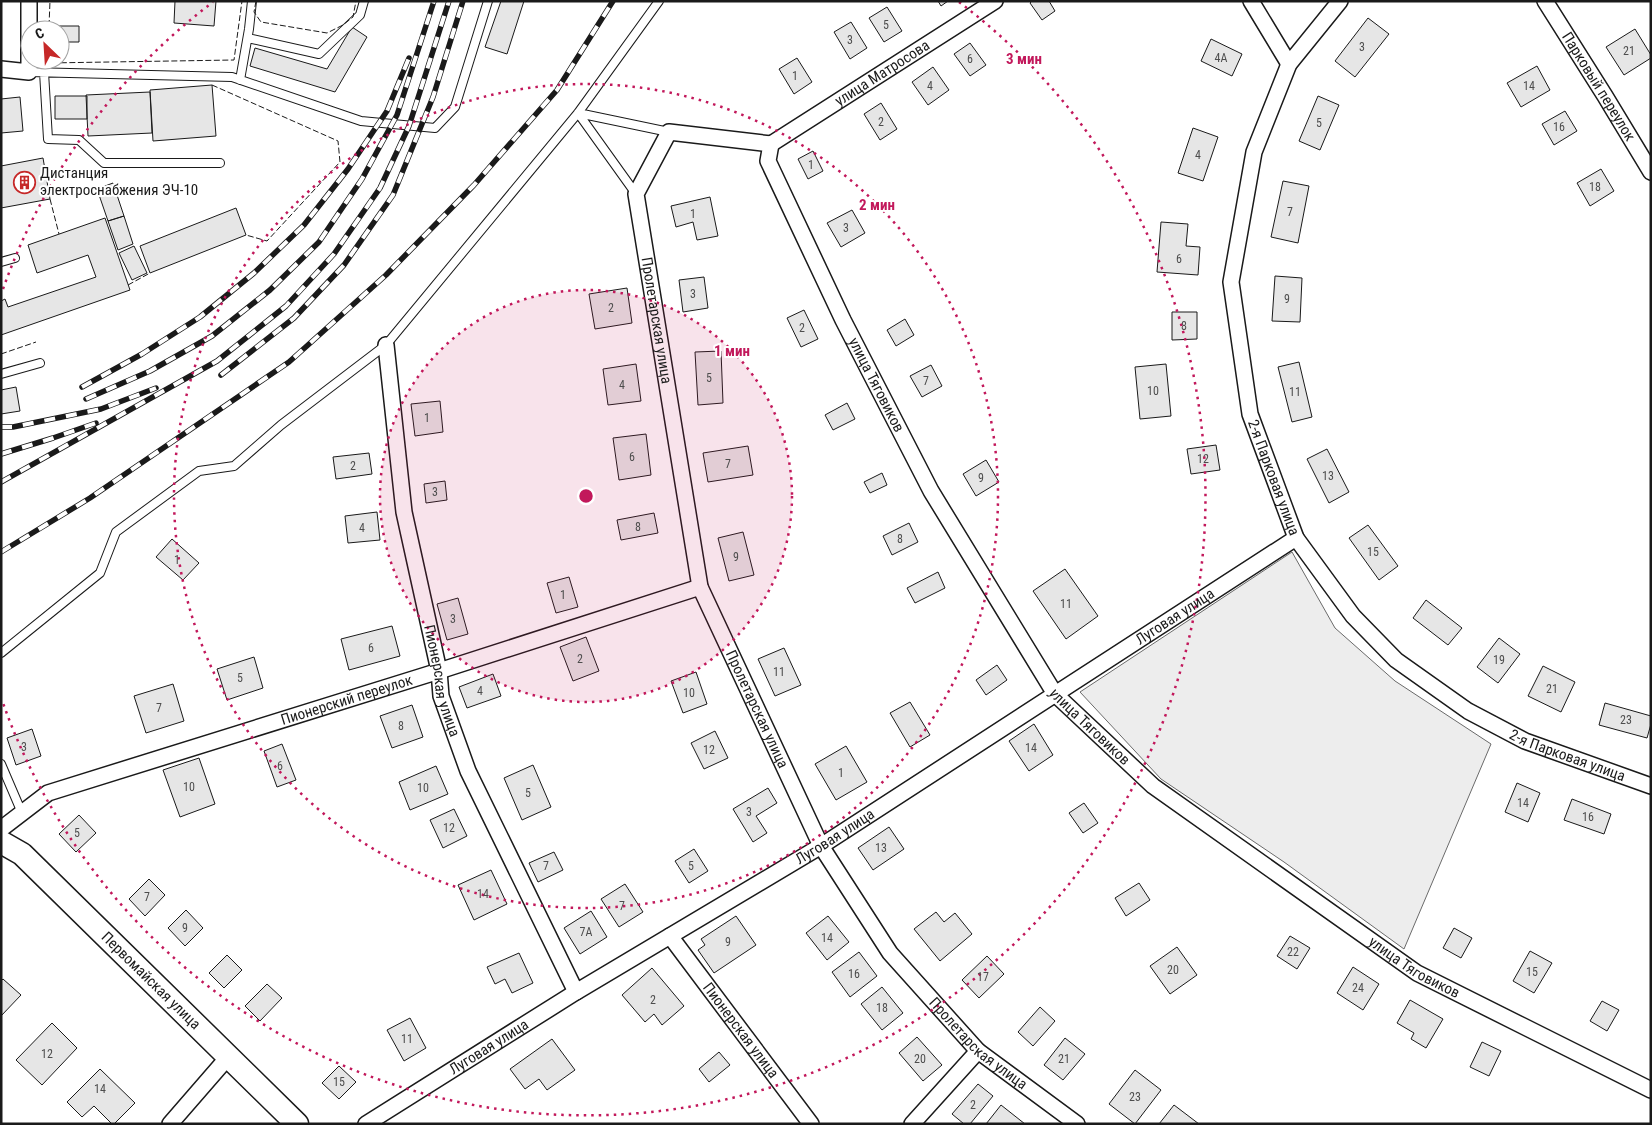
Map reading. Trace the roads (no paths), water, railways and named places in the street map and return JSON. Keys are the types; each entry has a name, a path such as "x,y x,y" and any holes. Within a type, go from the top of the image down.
{"main road":[{"name":"Первомайская улица","path":"1,842 22,854 297,1124"}],"street":[{"path":"1,69 29,72 29,1"},
{"name":"улица Матросова","path":"771,144 995,1"},
{"path":"1251,1 1289,64"},
{"name":"2-я Парковая улица","path":"1340,1 1289,64 1254,152 1231,282 1250,414 1296,538 1353,616 1396,660 1468,712 1525,741 1651,786"},
{"name":"Парковый переулок","path":"1545,1 1651,172"},
{"path":"636,194 669,132 771,144"},
{"name":"улица Тяговиков","path":"771,144 768,161 852,337 931,491 1055,694 1153,786 1417,973 1651,1090"},
{"name":"Пролетарская улица","path":"636,194 700,587 821,846 890,953 978,1051 1077,1124"},
{"name":"Пионерская улица","path":"386,345 404,512 439,672 441,696 468,771 576,992"},
{"name":"Луговая улица","path":"366,1124 576,992 821,846 1296,538"},
{"name":"Пионерский переулок","path":"1,828 48,793 439,672 700,587"},
{"name":"Пионерская улица","path":"670,936 811,1124"},
{"path":"912,1124 978,1051"},
{"path":"170,1124 229,1056"}],"lane":[{"path":"240,80 248,38 252,1"},
{"path":"248,38 319,54 360,15 364,1"},
{"path":"29,72 232,77 361,122 435,128 455,107 488,1"},
{"path":"1,653 100,573 116,532 199,471 234,466 281,425 386,345 578,113 660,1"},
{"path":"44,72 48,139 79,140 104,163 220,163"},
{"path":"578,113 669,132"},
{"path":"578,113 636,194"},
{"path":"1,262 15,258"},
{"path":"1,374 40,363"},
{"path":"1,764 22,813"}],"railway":[{"path":"86,399 150,371 212,336 270,290 319,242 362,179 397,115 434,1"},
{"path":"1,482 217,361 286,306 334,254 380,188 409,126 449,1"},
{"path":"221,375 294,318 344,265 393,195 433,97 463,1"},
{"path":"1,552 90,498 289,362 386,275 474,185 557,90 613,1"},
{"path":"82,387 142,354 200,317 254,273 304,225 348,169 387,111 409,58"},
{"path":"1,427 13,427 101,409 156,388"},
{"path":"1,454 96,423"}],"place":[{"name":"Дистанция электроснабжения ЭЧ-10","path":"24,182"}]}
